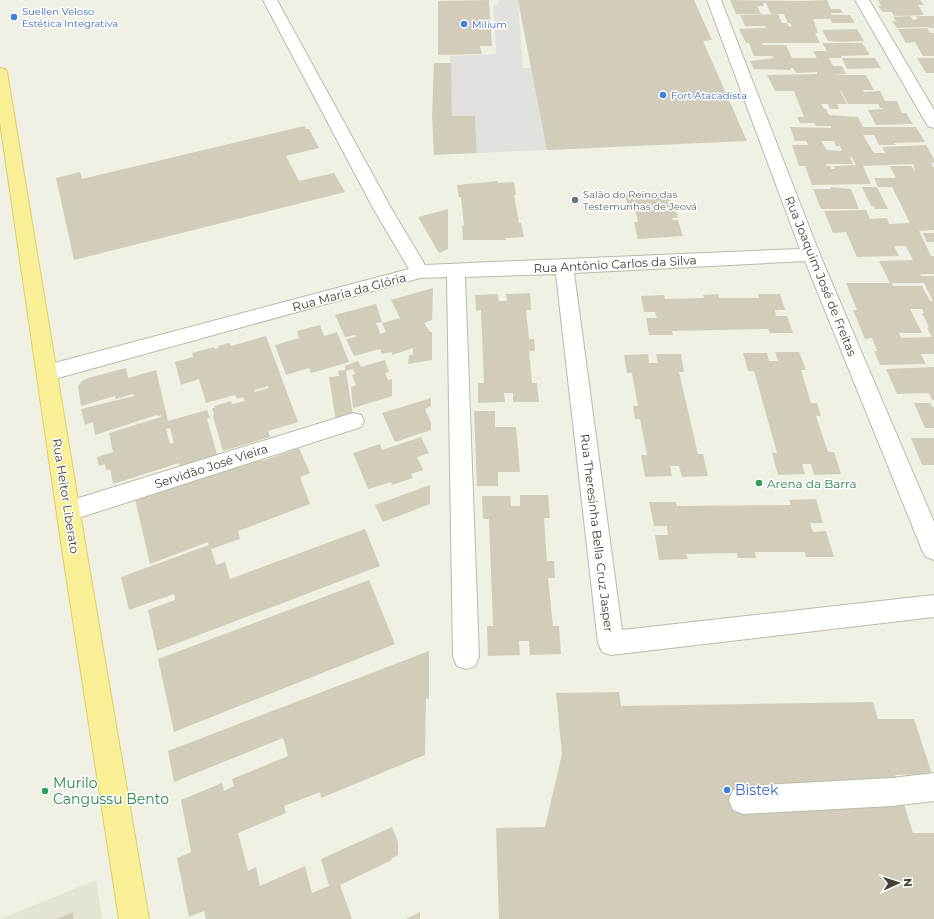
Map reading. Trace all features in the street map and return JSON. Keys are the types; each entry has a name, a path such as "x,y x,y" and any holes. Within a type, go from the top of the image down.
{"main road":[{"name":"Rua Heitor Liberato","path":"0,72 134,919"}],"street":[{"name":"Rua Maria da Glória","path":"47,373 420,272 382,208 270,0"},
{"name":"Rua Joaquim José de Freitas","path":"714,0 811,255 934,550"},
{"path":"862,0 934,124"},
{"name":"Rua Antônio Carlos da Silva","path":"420,272 564,267 811,255"},
{"name":"Rua Theresinha Bella Cruz Jasper","path":"564,267 611,643 934,606"},
{"path":"456,271 466,657"},
{"name":"Servidão José Vieira","path":"69,511 353,422"},
{"path":"742,800 892,792 934,787"}],"shaded area":[{"path":"500,0 564,0 586,49 612,147 477,153 475,116 452,116 450,56 496,54 493,6 498,4","holes":["518,2 531,68 523,68"]},
{"path":"96,880 102,919 0,919"}],"building":[{"name":"Milium","path":"489,0 492,46 480,46 482,54 438,55 438,1"},
{"name":"Fort Atacadista","path":"518,0 694,0 712,40 703,41 747,141 547,150"},
{"path":"730,0 827,0 831,9 840,9 843,13 831,13 832,15 850,15 855,23 832,23 830,19 813,19 818,33 815,33 820,43 762,43 763,45 786,45 792,58 817,58 813,51 827,51 822,43 862,43 870,55 829,58 833,66 842,66 846,74 833,75 866,75 874,90 863,90 864,92 880,91 885,101 897,101 902,113 906,113 913,124 876,125 868,110 883,109 880,108 878,104 848,104 841,91 847,104 837,104 839,109 830,109 828,104 821,104 824,109 826,109 829,115 858,117 863,127 916,127 925,142 879,145 874,135 863,135 874,153 885,153 882,147 926,145 934,159 934,163 931,163 934,168 934,230 919,231 931,256 934,256 934,274 920,274 921,276 934,276 934,354 921,354 926,364 880,365 874,351 877,351 872,338 865,339 853,310 857,310 846,283 890,283 879,261 913,260 906,246 894,246 899,256 857,257 846,232 833,233 824,211 866,210 870,219 887,218 889,224 910,223 892,187 878,187 874,178 896,178 890,166 911,166 915,171 913,164 863,166 871,184 812,185 805,166 799,166 792,145 808,145 806,141 795,141 790,127 831,128 831,126 816,126 814,123 800,123 797,117 804,117 794,91 775,91 767,75 817,74 817,72 796,73 793,68 790,68 791,70 754,69 750,61 774,58 772,56 754,56 749,43 746,43 739,29 766,28 765,26 745,26 740,15 778,14 771,14 766,3 763,3 764,6 757,6 761,14 736,14","holes":["778,14 784,14 788,23 792,26 789,27 787,23 782,23","821,141 834,141 836,146 840,146 842,151 827,150","850,157 852,157 856,165 834,166 835,169 831,169 830,166 827,166 826,164 853,164","892,283 924,283 933,301 930,301 922,286 893,286","910,309 922,309 924,313 922,313 929,327 927,328 932,337 901,338 899,333 922,333"]},
{"path":"878,0 920,0 924,5 918,5 924,15 894,16 892,12 883,12 878,6 881,6"},
{"path":"910,16 913,20 918,19 916,16 934,16 934,28 897,28 892,21 896,21 893,17"},
{"path":"927,28 930,33 934,33 934,56 923,56 915,42 906,43 898,29"},
{"path":"857,29 864,41 828,41 822,30"},
{"path":"842,58 875,58 881,68 847,69"},
{"path":"917,58 934,58 934,73 926,73"},
{"path":"434,63 451,63 452,116 475,116 477,153 434,155 432,116"},
{"path":"304,126 306,129 309,129 319,148 286,156 299,181 334,173 345,192 74,260 56,178 80,172 82,179"},
{"path":"498,181 498,183 514,182 516,195 514,195 519,223 521,223 524,237 506,238 506,240 463,240 462,226 464,226 461,197 459,197 457,185"},
{"path":"830,187 851,189 859,209 821,209 813,189 831,189"},
{"path":"862,187 877,187 888,209 875,209 874,206 871,206"},
{"path":"650,193 653,195 653,193 668,193 673,208 669,208 670,211 675,211 678,218 672,218 673,220 678,220 683,236 638,239 634,222 638,222 635,210 629,210 625,194 641,195"},
{"path":"448,209 448,249 439,253 418,217"},
{"path":"923,233 934,233 934,242 927,242"},
{"path":"433,288 432,320 424,323 430,332 432,332 432,360 408,364 409,355 413,355 413,348 392,355 392,352 382,354 380,349 354,356 346,339 356,337 355,335 345,337 335,315 376,304 382,322 376,323 380,334 386,332 382,323 400,318 391,300"},
{"path":"530,293 531,310 526,310 529,339 534,339 535,351 529,351 532,383 537,383 539,402 513,402 513,393 504,393 505,402 478,403 478,383 484,383 481,310 476,311 475,295 498,294 499,301 507,301 506,294"},
{"path":"718,294 719,298 759,298 758,294 780,294 785,310 775,310 776,316 787,316 793,333 770,333 768,329 672,331 673,335 649,335 646,318 657,318 655,312 644,312 641,296 664,295 665,299 704,298 703,295"},
{"path":"320,325 324,336 337,332 349,362 311,373 309,368 286,375 275,345 299,338 297,331"},
{"path":"266,336 298,422 268,431 270,437 223,451 213,417 214,414 212,408 231,401 232,404 245,401 243,397 237,399 235,395 206,403 199,379 181,385 175,362 193,357 192,353 214,347 215,349 219,348 218,346 229,343 231,346","holes":["268,386 269,388 255,392 254,390"]},
{"path":"775,352 799,352 806,370 801,370 811,403 817,403 821,416 816,416 828,452 834,452 841,474 814,475 811,464 802,464 805,474 778,475 772,453 777,453 754,371 748,371 743,353 767,353 769,361 778,361"},
{"path":"648,354 649,363 658,363 656,354 681,354 684,372 679,372 698,454 703,454 708,476 682,477 679,466 670,466 672,476 645,477 641,455 647,455 640,419 635,419 633,406 638,406 632,373 627,373 624,355"},
{"path":"385,360 389,372 385,373 388,380 392,379 392,396 353,408 351,387 356,385 352,375 355,374 353,369 346,371 353,416 336,422 329,377 339,376 338,371 345,370 345,366 358,361 361,367"},
{"path":"934,367 934,400 932,400 929,393 897,394 886,369"},
{"path":"126,368 128,378 156,370 168,421 207,410 210,418 207,419 217,454 220,453 221,459 180,469 179,463 113,484 110,469 106,470 105,464 99,466 97,457 113,452 109,433 161,417 161,415 95,435 93,422 85,425 81,409 134,396 133,394 116,399 115,396 81,406 78,386 82,381","holes":["170,428 174,443 170,444 166,429"]},
{"path":"431,398 431,406 425,409 431,423 431,430 395,442 382,413"},
{"path":"914,403 930,403 932,407 934,407 934,428 925,428"},
{"path":"474,411 495,411 495,427 516,427 520,472 498,472 498,486 477,486"},
{"path":"421,437 429,453 417,457 423,470 411,474 413,478 392,485 391,482 368,489 353,453 380,444 382,450"},
{"path":"911,438 934,438 934,465 922,465"},
{"path":"299,448 310,473 300,477 310,504 238,531 240,539 211,549 216,565 225,562 230,579 365,529 380,566 157,651 148,610 175,600 174,594 129,610 121,577 209,545 208,542 150,564 135,499 261,458 262,461"},
{"path":"430,485 430,504 383,522 375,505"},
{"path":"520,495 548,495 550,518 544,518 547,561 554,561 555,578 548,578 553,626 559,626 561,654 530,655 529,641 519,641 520,655 488,656 487,626 493,626 489,519 483,519 482,496 510,496 511,506 520,506"},
{"path":"816,499 823,523 810,523 813,532 826,531 834,557 806,557 805,552 755,552 756,558 738,558 737,553 686,554 688,559 659,560 655,535 668,535 667,526 654,526 649,502 676,502 677,506 791,505 789,500"},
{"path":"369,580 395,644 174,732 158,659"},
{"path":"429,651 429,698 426,699 425,755 321,798 320,792 284,806 286,813 238,833 248,871 256,867 260,886 305,866 312,893 329,886 321,859 392,827 398,842 398,855 391,859 392,860 340,885 352,919 206,919 204,911 189,917 177,858 191,852 181,800 222,783 224,791 234,786 232,779 288,756 283,738 174,782 168,751"},
{"name":"Bistek","path":"619,692 621,706 873,702 878,719 914,719 932,774 895,775 913,833 934,833 934,919 499,919 496,828 545,827 562,754 556,693"},
{"path":"73,912 74,919 56,919"},
{"path":"420,912 420,919 406,919"}],"place":[{"name":"Suellen Veloso Estética Integrativa","path":"14,17"},
{"name":"Milium","path":"464,24"},
{"name":"Fort Atacadista","path":"663,95"},
{"name":"Salão do Reino das Testemunhas de Jeová","path":"575,200"},
{"name":"Arena da Barra","path":"759,483"},
{"name":"Bistek","path":"727,790"},
{"name":"Murilo Cangussu Bento","path":"45,791"}]}
